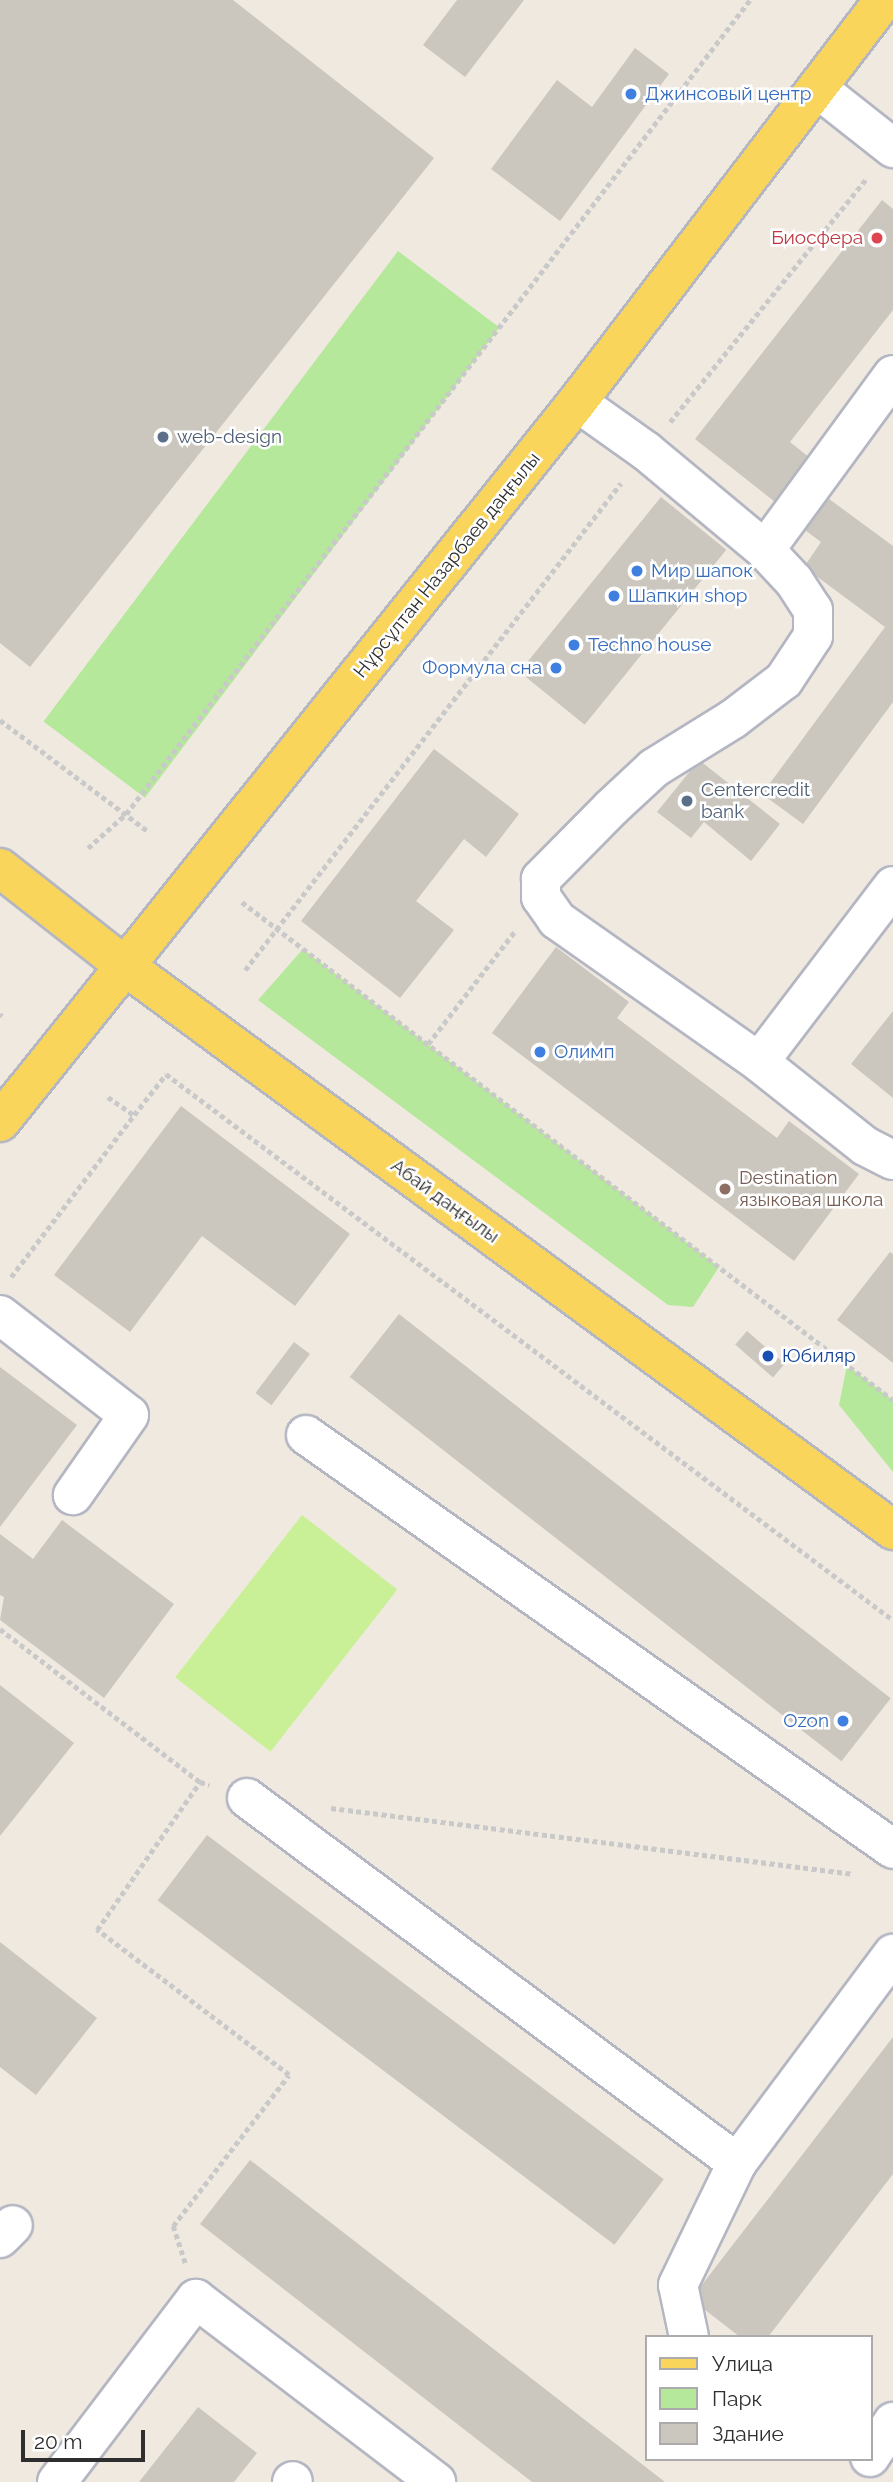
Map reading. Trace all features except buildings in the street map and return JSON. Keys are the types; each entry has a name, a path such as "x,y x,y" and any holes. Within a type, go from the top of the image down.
{"main road":[{"name":"Нұрсұлтан Назарбаев даңғылы","path":"0,1122 577,402 884,0"},
{"name":"Абай даңғылы","path":"0,868 125,966 893,1530"}],"lane":[{"path":"817,88 892,147"},
{"path":"765,551 893,375"},
{"path":"577,402 646,451 765,551 794,580 813,610 813,636 783,680 733,719 653,768 611,808 541,879 541,897 557,920 759,1062 865,1146 893,1160"},
{"path":"759,1062 893,886"},
{"path":"4,1298 129,1415 72,1495"},
{"path":"306,1435 893,1849"},
{"path":"247,1798 737,2163"},
{"path":"689,2335 678,2285 737,2163 893,1954"},
{"path":"57,2482 196,2299 436,2482"},
{"path":"872,2455 893,2422"},
{"path":"854,2482 868,2461"}],"path":[{"path":"88,848 126,814 750,0"},
{"path":"245,970 646,451 892,147"},
{"path":"0,720 149,832"},
{"path":"428,1044 541,897"},
{"path":"242,902 893,1400"},
{"path":"4,1298 166,1074 893,1620"},
{"path":"108,1097 134,1115"},
{"path":"0,1629 201,1782 247,1798"},
{"path":"196,2299 173,2226 289,2075 97,1930 201,1782"},
{"path":"316,1806 866,1875"}],"green space":[{"path":"398,251 499,327 145,798 44,721"},
{"path":"303,949 719,1267 693,1307 668,1305 258,1000"},
{"path":"847,1365 893,1400 893,1472 839,1405"},
{"path":"302,1515 397,1589 271,1752 175,1677"}],"place":[{"name":"Джинсовый центр","path":"631,94"},
{"name":"Биосфера","path":"877,238"},
{"name":"web-design","path":"163,437"},
{"name":"Мир шапок","path":"637,571"},
{"name":"Шапкин shop","path":"614,596"},
{"name":"Techno house","path":"574,645"},
{"name":"Формула сна","path":"556,668"},
{"name":"Centercredit bank","path":"687,801"},
{"name":"Олимп","path":"540,1052"},
{"name":"Destination языковая школа","path":"725,1189"},
{"name":"Юбиляр","path":"768,1356"},
{"name":"Ozon","path":"843,1721"}]}
